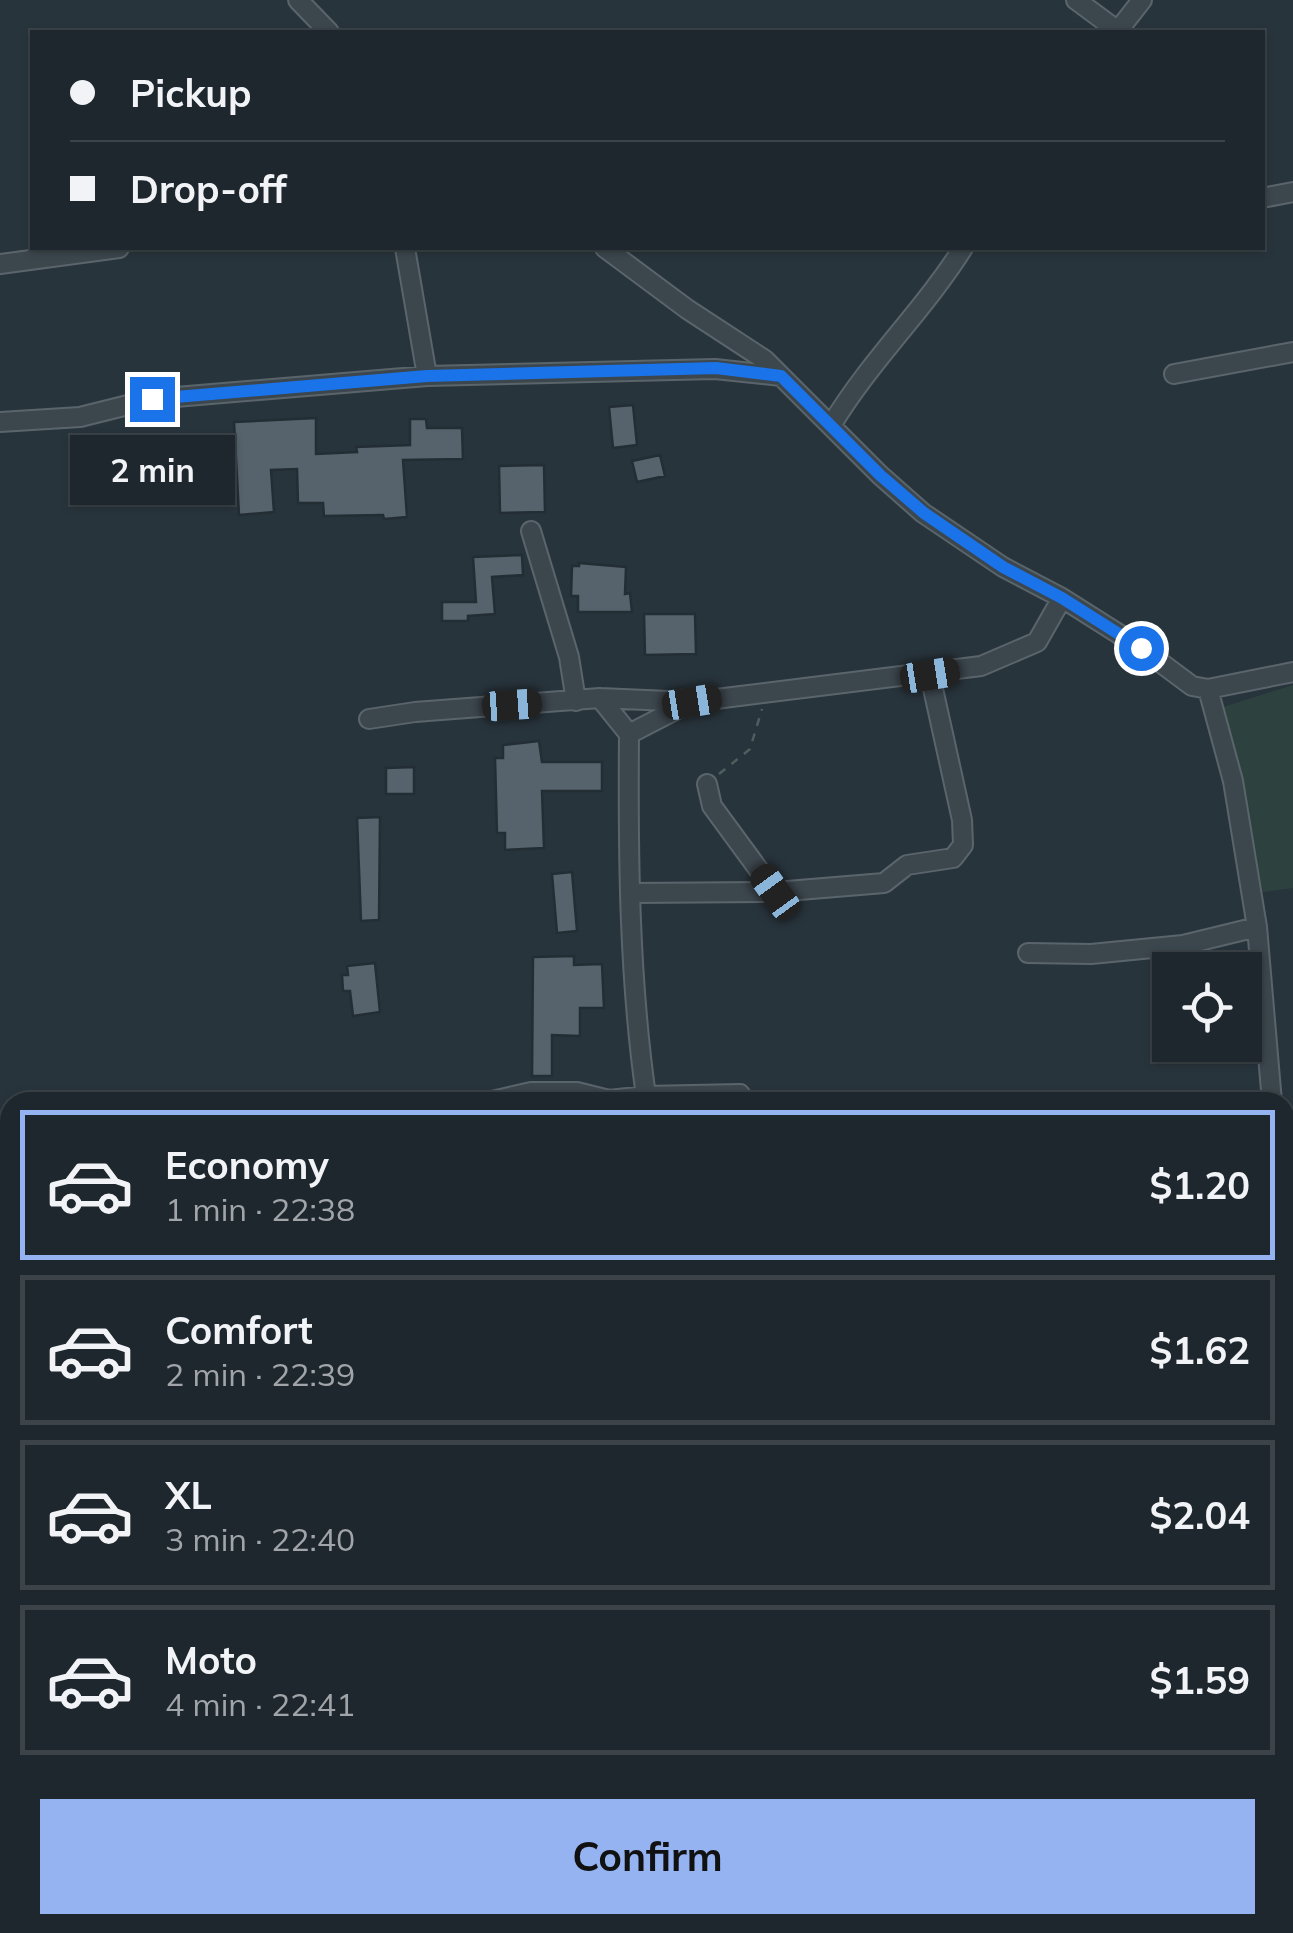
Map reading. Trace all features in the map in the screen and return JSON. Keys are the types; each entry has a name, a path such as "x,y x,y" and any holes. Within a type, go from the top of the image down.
{"street":[{"path":"298,0 326,30"},
{"path":"1076,0 1115,30"},
{"path":"1120,30 1142,0"},
{"path":"1265,197 1293,192"},
{"path":"0,264 104,250"},
{"path":"406,250 427,376"},
{"path":"608,250 686,309 764,360 924,513 1003,567 1062,598 1141,648 1192,686 1208,689 1293,672"},
{"path":"832,424 853,390 942,281 962,250"},
{"path":"1174,374 1293,352"},
{"path":"0,422 80,417 152,399 427,376 716,368 781,376"},
{"path":"530,531 568,657 576,700"},
{"path":"370,719 600,698 692,702 982,666 1027,648 1042,635 1062,598"},
{"path":"631,893 775,892 884,883 907,865 952,858 964,837 962,820 930,675"},
{"path":"1208,689 1232,782 1258,926 1271,1092"},
{"path":"600,698 630,734 627,830 639,1048 645,1092"},
{"path":"630,734 692,702"},
{"path":"706,784 712,806 775,892"},
{"path":"1028,953 1092,954 1183,945 1258,926"},
{"path":"531,1092 578,1092"}],"path":[{"path":"706,784 711,776 750,749 765,691"}],"green space":[{"path":"1293,685 1293,888 1263,892 1223,707"}],"building":[{"path":"633,405 637,445 613,448 609,407"},
{"path":"316,418 316,454 357,452 356,447 410,445 410,419 426,419 427,428 462,428 463,459 403,460 407,517 324,516 323,503 298,503 297,469 271,470 274,512 239,515 234,422"},
{"path":"175,450 176,474 149,475 148,452"},
{"path":"660,455 665,476 637,482 632,461"},
{"path":"544,465 545,512 500,513 499,466"},
{"path":"522,555 523,575 492,577 495,614 468,616 468,621 442,621 442,602 476,602 473,557"},
{"path":"579,563 626,567 625,594 630,593 632,612 578,612 578,596 571,596 572,566"},
{"path":"644,614 695,614 696,654 645,655"},
{"path":"539,741 542,762 602,762 602,791 542,791 544,848 505,850 505,833 497,833 495,758 503,758 503,745"},
{"path":"414,767 414,794 386,794 386,768"},
{"path":"380,817 379,920 361,921 357,818"},
{"path":"572,872 577,931 557,933 552,874"},
{"path":"574,956 574,965 602,964 604,1008 580,1008 580,1036 552,1035 552,1076 532,1076 533,957"},
{"path":"375,963 380,1012 353,1016 350,991 343,991 342,975 348,975 347,966"}],"route":[{"path":"152,399 427,376 716,368 781,376 924,513 1003,567 1062,598 1141,648"}]}
